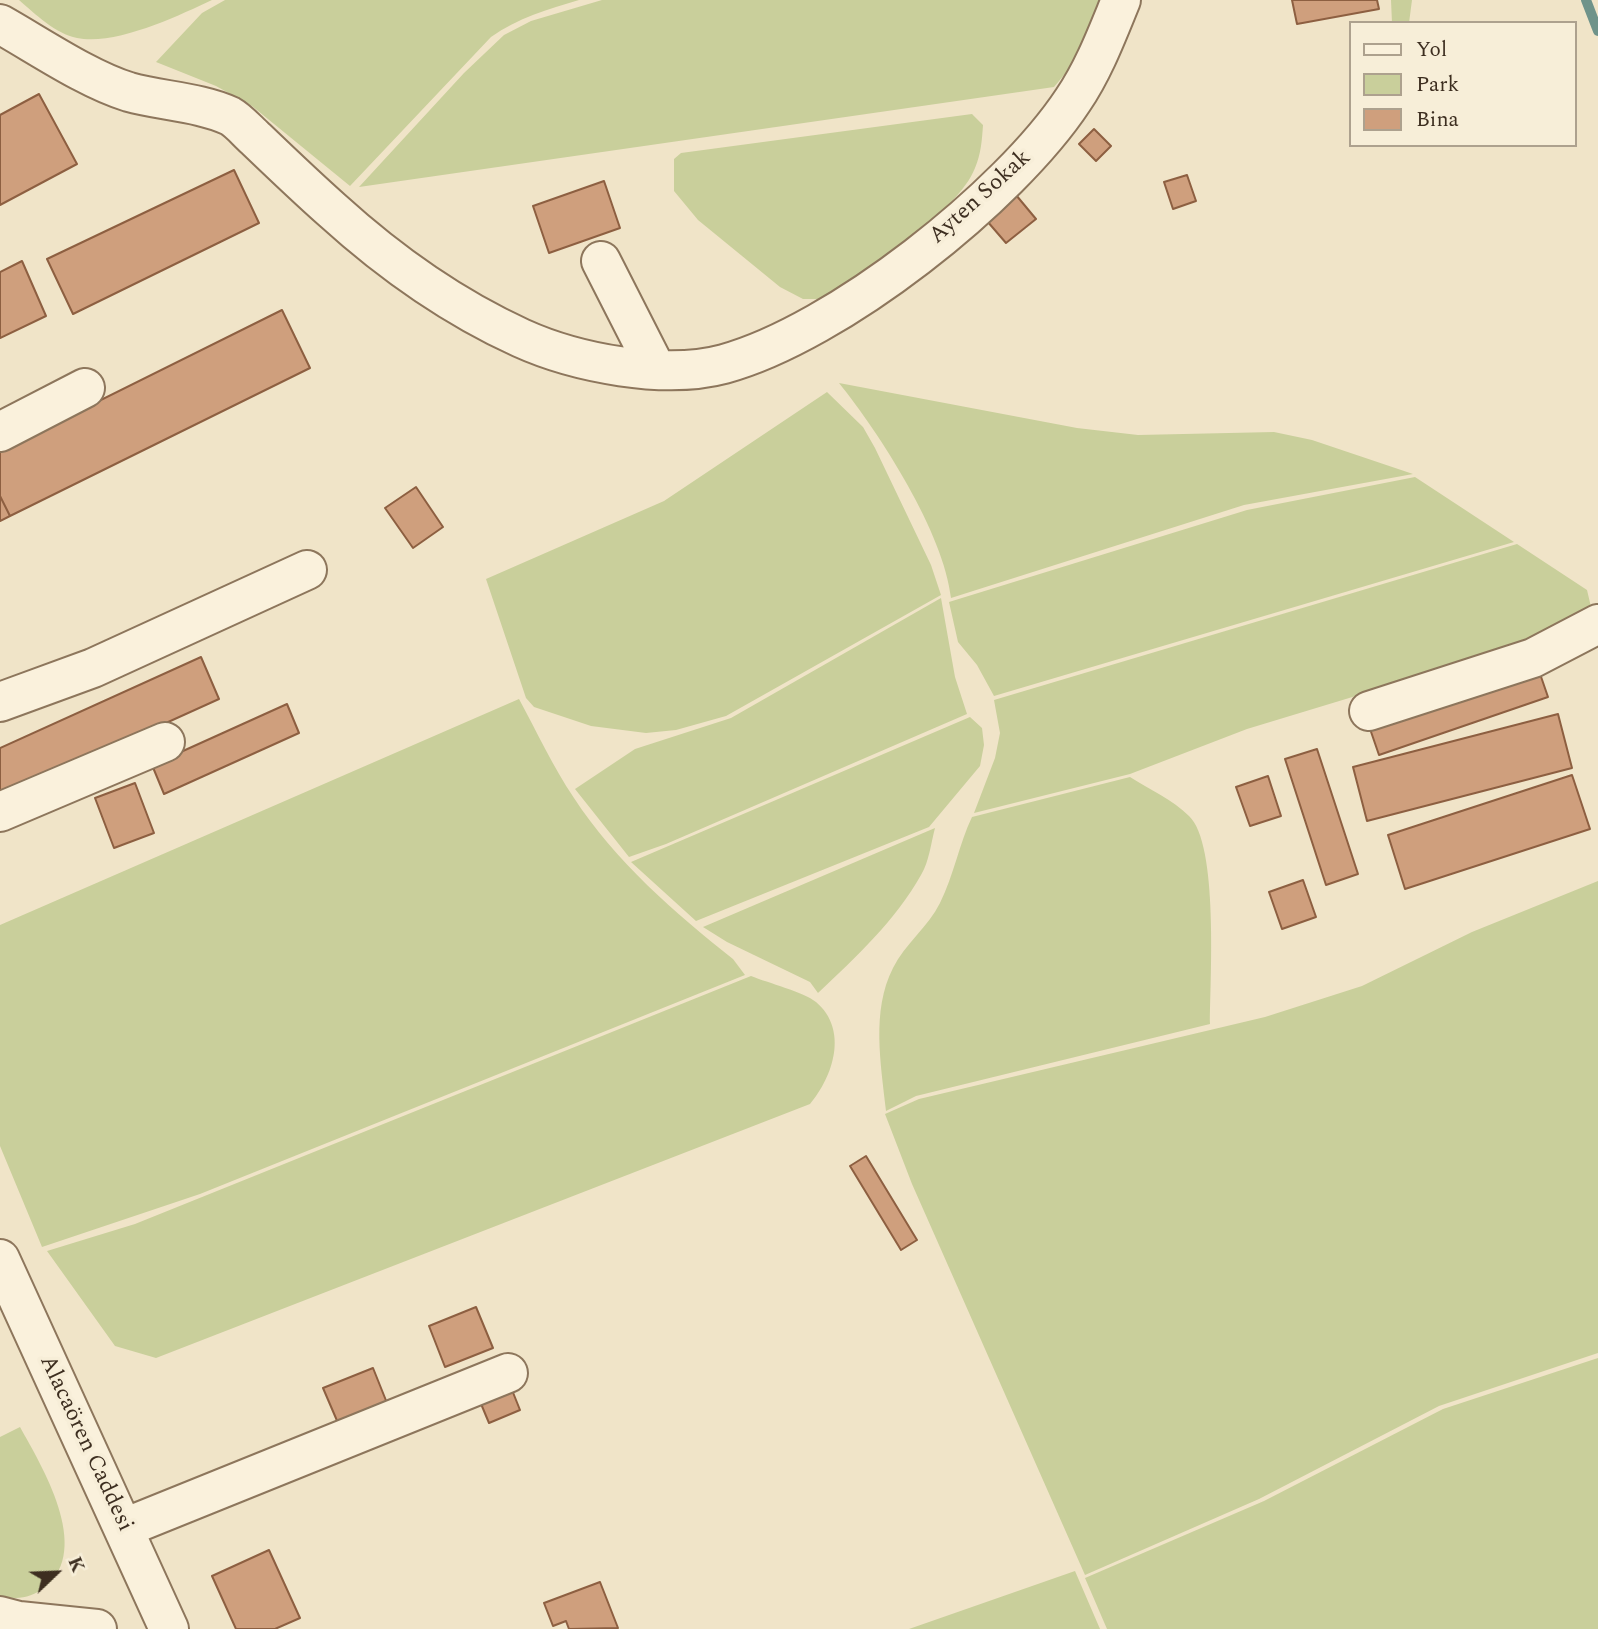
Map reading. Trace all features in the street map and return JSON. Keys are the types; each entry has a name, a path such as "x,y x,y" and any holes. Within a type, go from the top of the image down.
{"street":[{"name":"Ayten Sokak","path":"0,24 126,91 231,117 335,213 434,290 522,338 585,360 656,369 723,364 782,342 831,315 900,268 1018,169 1074,99 1100,52 1121,0"},
{"path":"601,261 656,369"},
{"path":"0,432 85,388"},
{"path":"0,702 93,668 307,570"},
{"path":"1369,710 1533,658 1598,624"},
{"path":"0,812 165,742"},
{"name":"Alacaören Caddesi","path":"0,1259 169,1629"},
{"path":"124,1528 508,1373"},
{"path":"9,1622 97,1629"}],"green space":[{"path":"19,0 212,0 146,28 109,38 92,39 77,38 61,32"},
{"path":"225,0 579,0 523,19 491,37 350,186 252,106 216,86 156,62 202,13"},
{"path":"602,0 1105,0 1074,63 1054,87 359,187 464,73 504,35 531,21"},
{"path":"1391,0 1412,0 1409,21 1392,21"},
{"path":"972,114 983,125 982,136 977,163 965,186 950,204 908,240 824,299 803,299 780,287 698,220 674,191 674,159 681,153"},
{"path":"839,383 1077,428 1138,435 1274,432 1312,440 1413,474 1244,505 951,598 946,572 936,544 908,485 873,429"},
{"path":"827,392 863,427 875,448 931,565 941,595 726,716 676,730 646,733 591,726 534,707 526,698 486,579 664,501"},
{"path":"1415,477 1514,542 994,696 977,665 958,642 949,602 1247,510"},
{"path":"1517,544 1587,590 1591,607 1572,620 1504,651 1247,729 1130,774 974,813 995,758 1000,733 994,700"},
{"path":"941,598 955,677 967,714 666,844 629,857 575,789 635,749 731,718"},
{"path":"519,699 566,786 608,843 647,885 733,959 745,975 200,1194 42,1247 0,1146 0,925"},
{"path":"970,717 982,728 984,745 980,766 929,827 696,921 631,862"},
{"path":"1130,777 1183,810 1199,831 1205,854 1211,914 1210,1024 916,1096 886,1111 879,1038 886,985 898,959 940,903 972,817"},
{"path":"935,828 926,864 900,908 874,938 818,993 810,982 727,942 703,927"},
{"path":"1598,881 1598,1353 1439,1406 1259,1499 1085,1575 912,1184 885,1114 919,1099 1265,1017 1362,986 1472,932"},
{"path":"751,976 810,998 826,1013 832,1026 835,1039 831,1067 810,1104 156,1358 115,1346 47,1251 135,1224"},
{"path":"1598,1358 1598,1629 1107,1629 1085,1578 1264,1501 1443,1409"},
{"path":"20,1427 50,1484 64,1530 64,1551 59,1571 45,1587 35,1594 13,1598 0,1596 0,1437"},
{"path":"1075,1571 1100,1629 909,1629"}],"building":[{"path":"1292,0 1377,0 1379,9 1297,24"},
{"path":"39,94 77,164 0,205 0,115"},
{"path":"1094,129 1111,146 1096,161 1079,144"},
{"path":"234,170 259,223 73,314 47,259"},
{"path":"1187,175 1196,201 1173,209 1164,182"},
{"path":"604,181 620,228 549,253 533,206"},
{"path":"1011,189 1036,219 1006,243 981,214"},
{"path":"22,261 46,316 0,338 0,272"},
{"path":"282,310 310,368 10,516 0,496 0,450"},
{"path":"416,487 443,527 413,548 385,508"},
{"path":"0,496 10,516 0,521"},
{"path":"201,657 219,699 0,798 0,748"},
{"path":"1537,665 1548,697 1379,755 1368,723"},
{"path":"287,704 299,733 164,794 152,765"},
{"path":"1558,714 1572,768 1367,821 1353,767"},
{"path":"1317,749 1358,874 1326,885 1285,759"},
{"path":"1572,775 1590,829 1405,889 1388,835"},
{"path":"1268,776 1281,816 1250,826 1236,787"},
{"path":"135,783 154,833 114,848 95,798"},
{"path":"1303,880 1316,917 1282,929 1269,892"},
{"path":"866,1156 917,1240 901,1250 850,1166"},
{"path":"476,1307 493,1348 445,1367 429,1326"},
{"path":"373,1368 387,1403 338,1423 323,1388"},
{"path":"510,1385 520,1410 489,1423 479,1399"},
{"path":"269,1550 300,1618 275,1629 236,1629 212,1576"},
{"path":"600,1582 618,1628 569,1629 566,1621 553,1626 544,1603"}],"waterway":[{"path":"1586,0 1598,31"}]}
